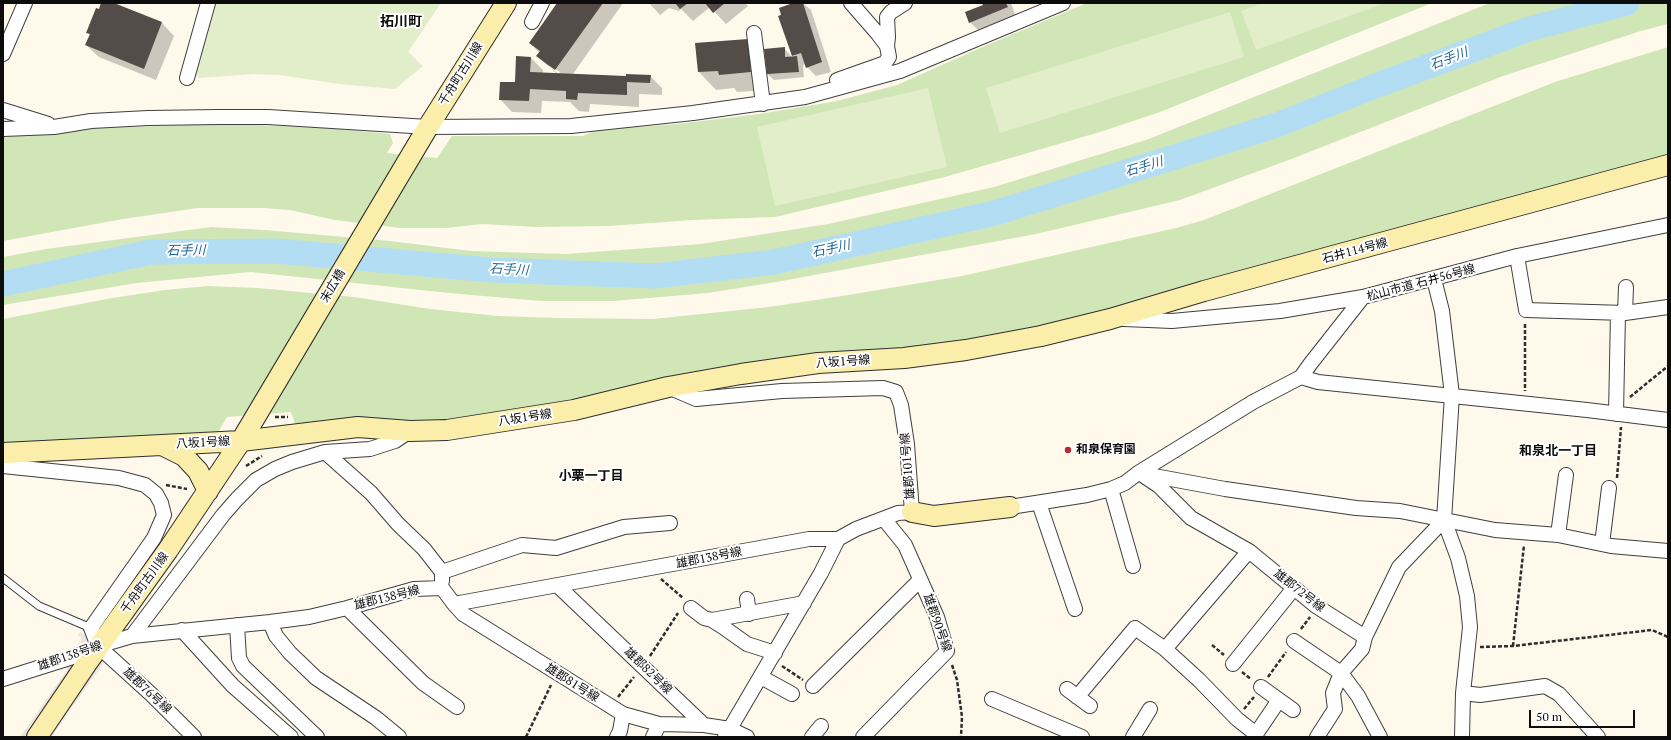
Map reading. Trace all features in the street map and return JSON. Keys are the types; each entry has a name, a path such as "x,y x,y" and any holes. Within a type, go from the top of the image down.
{"street":[{"path":"3,54 25,3"},
{"path":"187,78 208,3"},
{"name":"千舟町古川線","path":"417,146 506,3"},
{"path":"532,22 542,3"},
{"path":"851,3 887,46"},
{"path":"825,93 831,82 885,63 889,57 887,46 887,17 891,12 905,3"},
{"path":"3,129 148,118 219,116 268,117 428,127 571,126 763,104 825,93 900,71 1063,3"},
{"path":"754,33 763,104"},
{"path":"3,110 14,112 54,126"},
{"name":"末広橋","path":"246,434 417,146"},
{"name":"石井114号線","path":"1041,336 1110,319 1204,291 1668,165"},
{"name":"松山市道 石井56号線","path":"1010,507 1087,495 1111,489 1125,483 1138,473 1253,402 1302,377 1311,363 1363,297 1517,256 1668,225"},
{"path":"1517,256 1526,310 1622,313 1668,307"},
{"path":"1434,279 1442,311 1452,395 1444,520 1458,558 1467,596 1470,627 1463,693 1462,737"},
{"path":"1618,412 1622,313 1626,287"},
{"path":"1110,319 1172,321 1280,311 1363,297"},
{"name":"八坂1号線","path":"3,453 164,446 246,434 358,427 410,431 447,430 574,410 668,387 741,374 818,363 904,358 958,351 1041,336"},
{"path":"1302,377 1318,382 1618,412 1668,420"},
{"name":"雄郡101号線","path":"668,387 696,399 782,391 883,388 896,392 901,404 907,444 912,512 898,513 856,529 838,539"},
{"path":"132,636 237,499 256,480 275,469 325,452 370,449 395,441 410,431"},
{"name":"千舟町古川線","path":"37,737 98,646 168,550 246,434"},
{"path":"164,446 184,456 198,471 208,491"},
{"path":"325,452 371,493 398,524 424,549 442,572 442,588 454,604"},
{"path":"3,466 119,478 137,482 152,490 161,503 164,515 154,538 91,628 98,646"},
{"path":"1138,473 1225,489 1356,508 1400,511 1495,530 1558,535 1602,544 1668,552"},
{"name":"雄郡72号線","path":"1138,473 1159,486 1191,518 1249,551 1316,606 1365,637"},
{"path":"1558,535 1566,475"},
{"path":"1602,544 1609,488"},
{"path":"1111,489 1133,566"},
{"path":"1039,503 1075,609"},
{"path":"912,512 934,516 1010,507"},
{"name":"雄郡90号線","path":"884,519 905,545 937,617 947,651"},
{"path":"1317,737 1335,709 1333,693 1341,673 1362,649 1365,637 1399,567 1444,520"},
{"path":"442,572 522,545 556,548 624,527 670,523"},
{"name":"雄郡138号線","path":"454,604 809,539 838,539"},
{"path":"727,733 804,603 838,539"},
{"path":"1165,649 1249,551"},
{"path":"813,686 920,580"},
{"name":"雄郡82号線","path":"558,586 704,725"},
{"name":"雄郡138号線","path":"4,677 80,655 98,646 132,636 309,617 414,589 442,588"},
{"path":"1233,664 1294,588"},
{"path":"747,599 749,614"},
{"path":"712,620 804,603"},
{"name":"雄郡81号線","path":"454,604 463,614 623,714 659,724 704,725"},
{"path":"686,606 704,618 712,620 747,644 773,656"},
{"path":"347,608 423,683 457,707"},
{"path":"270,622 276,636 290,653 316,678 376,718 389,734"},
{"path":"237,625 239,658 242,666 317,737"},
{"path":"1090,706 1072,693 1135,628 1165,649 1199,680 1255,736 1279,700"},
{"path":"182,630 233,686 291,737"},
{"path":"1294,641 1341,673 1358,696 1380,737"},
{"name":"雄郡76号線","path":"98,646 152,695 194,737"},
{"path":"863,737 947,651"},
{"path":"761,677 792,694"},
{"path":"1463,693 1480,695 1545,686 1559,694 1598,737"},
{"path":"1261,687 1293,710"},
{"path":"992,699 1082,737"},
{"path":"1133,737 1150,709"},
{"path":"617,737 620,732 623,714"},
{"path":"654,737 659,724"},
{"path":"704,725 727,733 747,737"},
{"path":"812,737 821,726"}],"lane":[{"path":"3,578 39,606 91,628"}],"path":[{"path":"1526,310 1524,312 1526,403"},
{"path":"1609,488 1616,489 1618,412 1668,366"},
{"path":"1512,646 1526,532"},
{"path":"611,707 643,666 686,606 649,569"},
{"path":"1237,719 1294,641 1316,606"},
{"path":"1468,648 1512,646 1652,630 1668,637"},
{"name":"雄郡90号線","path":"947,651 958,680 962,717 961,737"},
{"path":"773,656 813,686"},
{"path":"526,737 557,673"}],"green space":[{"path":"212,3 441,3 408,52 423,66 395,89 340,84 279,75 254,74 199,78 194,73"},
{"path":"1087,3 1432,3 1160,112 1100,132 945,177 775,217 693,220 609,226 537,227 482,224 446,228 400,228 335,220 290,210 263,208 198,208 123,219 3,241 3,136 52,133 95,128 220,124 319,127 390,134 393,143 387,153 437,158 452,136 583,136 596,130 677,124 759,114 837,101 897,85"},
{"path":"1262,3 1385,3 1256,50 1241,11"},
{"path":"1490,3 1668,3 1668,24 1641,31 1503,76 1294,158 1180,200 1036,234 776,282 708,293 613,301 541,301 251,272 137,283 3,305 3,257 46,249 211,227 265,230 390,241 471,251 566,254 701,244 828,224 994,187 1146,140"},
{"path":"1230,12 1244,57 1000,133 986,88"},
{"path":"1668,47 1668,157 1027,331 531,411 431,422 358,418 295,424 291,412 227,417 219,431 148,437 3,445 3,319 112,298 165,290 208,286 258,288 354,297 430,309 498,316 558,318 653,319 769,307 842,296 962,276 1176,228 1204,220 1555,82"},
{"path":"928,88 947,167 775,206 757,127"}],"shaded area":[{"path":"80,632 85,635 88,642 87,645 80,650 81,637 78,635"},
{"path":"102,660 105,661 51,737 47,737"},
{"path":"62,662 73,663 71,669 24,737 20,737 67,670"}],"building":[{"path":"101,3 114,3 162,22 144,69 85,45 90,34 86,33 96,8 99,9"},
{"path":"557,3 603,3 555,70 536,56 540,51 529,43"},
{"path":"675,3 688,3 680,9"},
{"path":"705,3 725,3 713,13"},
{"path":"793,3 803,3 822,62 806,68 801,53 792,56 778,16 781,15 779,8"},
{"path":"982,3 1006,3 1008,7 969,23 965,12 983,5"},
{"path":"748,39 751,72 719,75 718,71 698,72 695,43"},
{"path":"785,47 785,57 797,56 799,72 767,74 764,49"},
{"path":"516,56 531,57 530,72 626,76 626,74 651,75 650,83 627,82 627,95 578,93 577,100 566,99 566,91 530,89 529,101 499,100 500,82 515,82"}],"waterway":[{"name":"石手川","path":"3,284 151,252 276,251 492,270 654,276 774,262 995,213 1277,125 1375,86 1529,29 1627,3"}],"place":[{"name":"和泉保育園","path":"1068,450"}],"district":[{"name":"拓川町","path":"401,22"},
{"name":"和泉北一丁目","path":"1558,451"},
{"name":"小栗一丁目","path":"591,476"}]}
